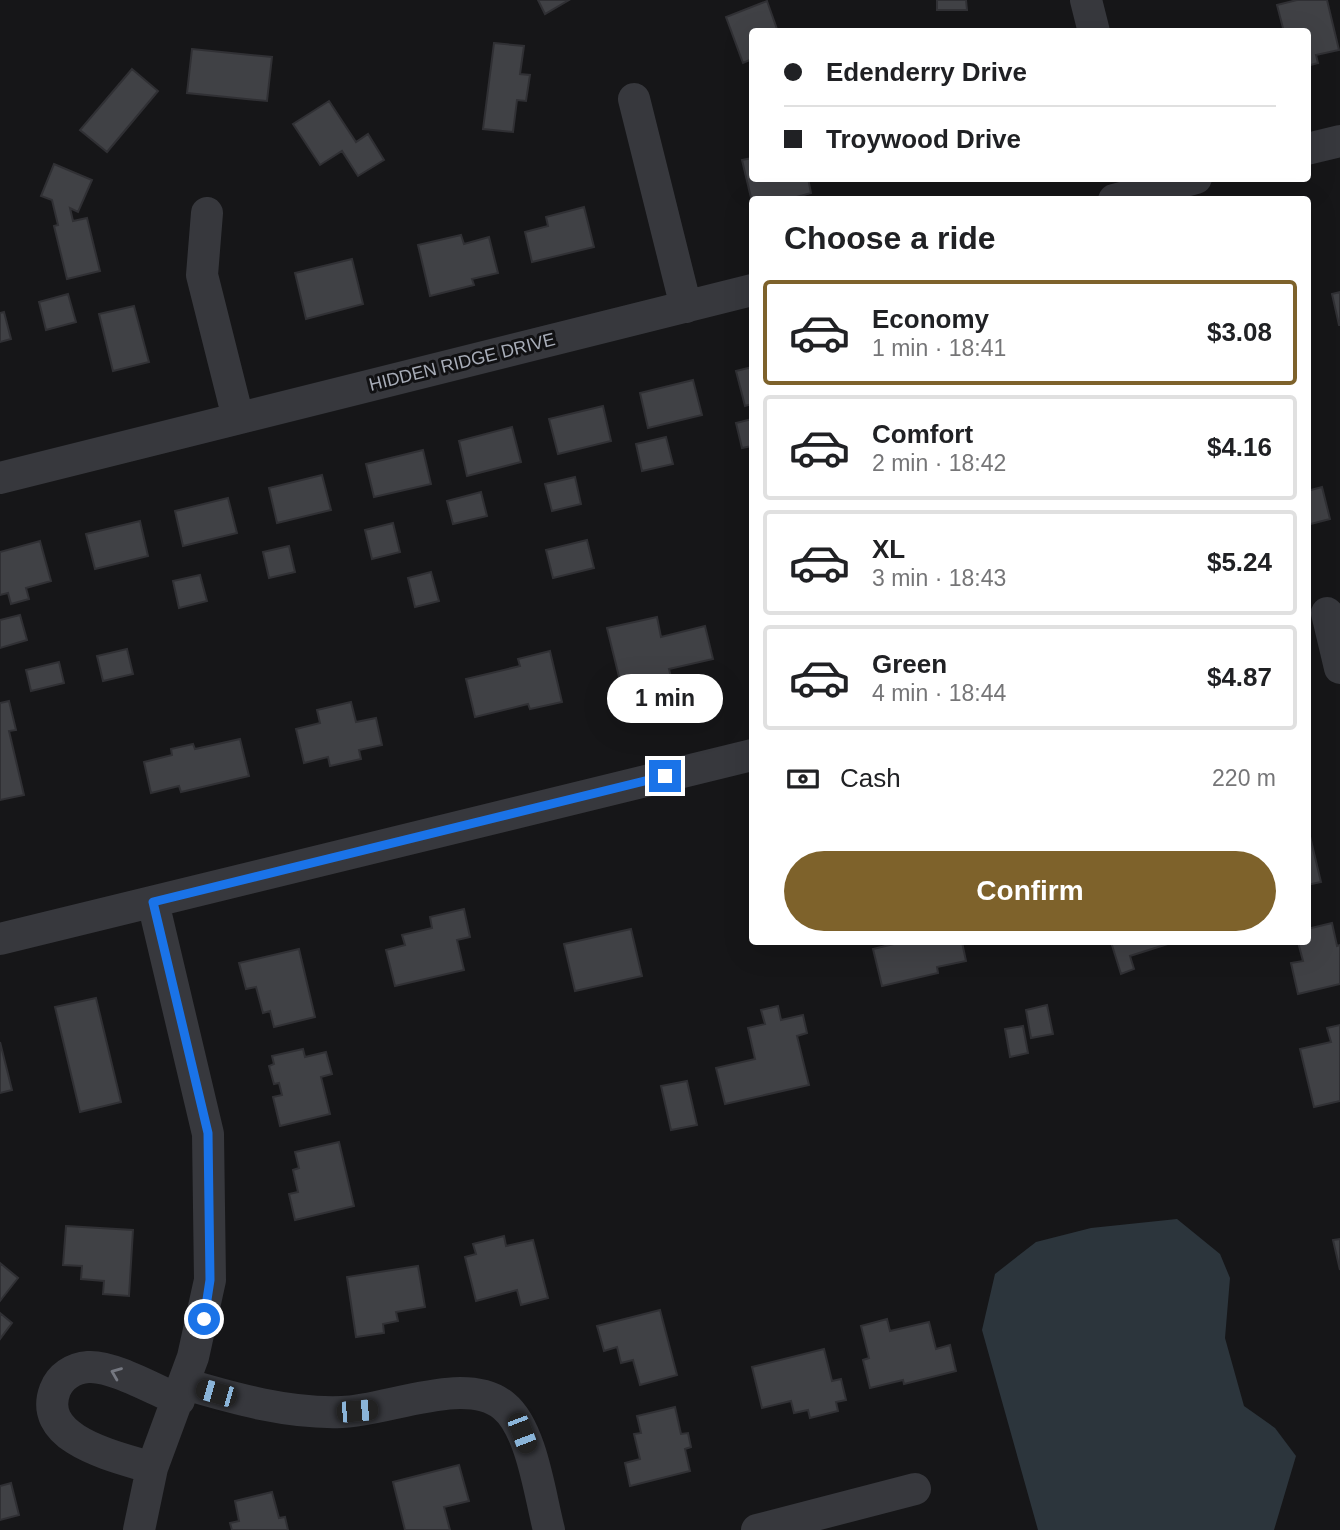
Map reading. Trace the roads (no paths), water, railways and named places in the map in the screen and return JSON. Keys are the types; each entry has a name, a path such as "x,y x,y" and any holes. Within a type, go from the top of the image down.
{"street":[{"path":"1086,0 1093,28"},
{"path":"634,99 686,307"},
{"path":"1311,148 1340,141"},
{"path":"1130,193 1178,182"},
{"path":"207,213 202,275 238,418"},
{"name":"HIDDEN RIDGE DRIVE","path":"0,478 749,291"},
{"path":"1325,614 1340,668"},
{"path":"0,939 749,756"},
{"path":"139,1530 152,1468 182,1392 204,1319 210,1280 208,1133 153,902"},
{"path":"152,1468 68,1435 52,1410 52,1399 58,1382 70,1371 105,1369 182,1392 271,1406 342,1412 372,1409 438,1395 477,1393 504,1406 522,1433 532,1459 549,1530"},
{"path":"757,1530 915,1489"}]}
